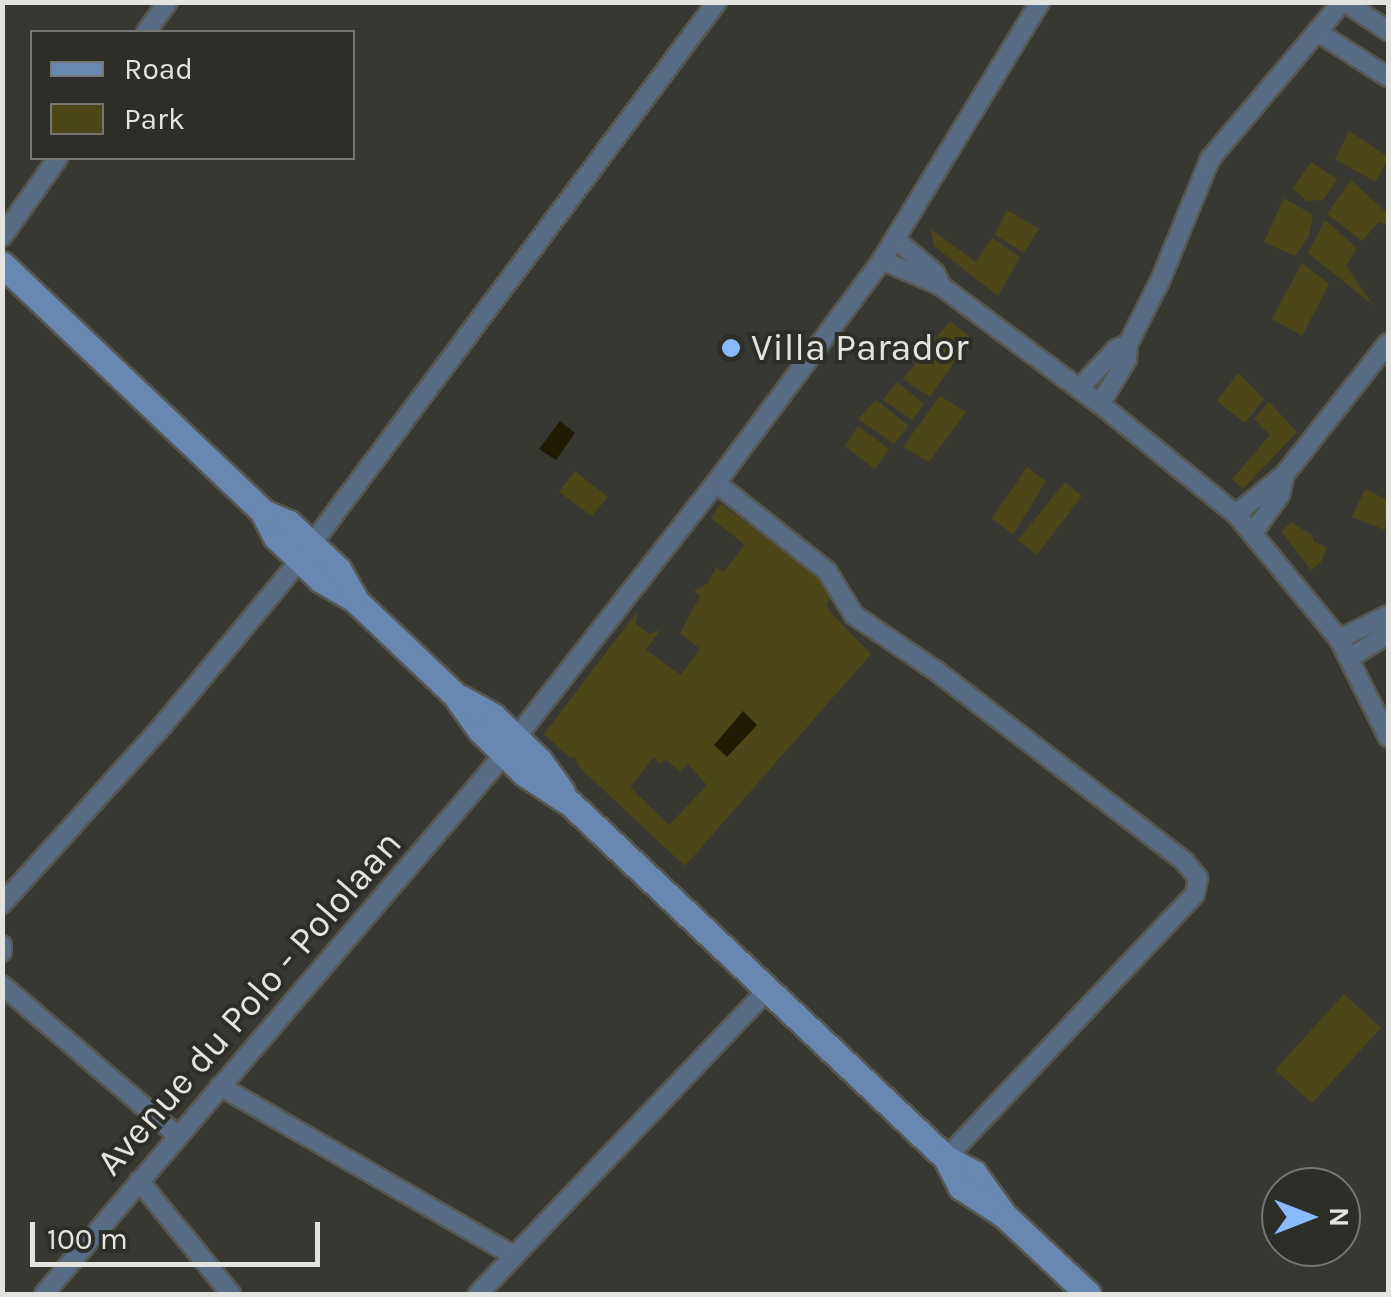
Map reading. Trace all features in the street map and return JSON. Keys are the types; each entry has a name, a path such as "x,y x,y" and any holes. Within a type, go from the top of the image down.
{"street":[{"path":"147,30 168,2"},
{"path":"2,904 163,724 306,552 717,2"},
{"path":"1017,2 1036,9"},
{"path":"1100,404 1127,359 1128,344 1160,281 1210,159 1234,125 1344,2 1388,31"},
{"name":"Avenue du Polo - Pololaan","path":"44,1294 510,745 716,483 896,240 1036,9"},
{"path":"1319,34 1388,77"},
{"path":"2,237 57,160"},
{"path":"896,240 935,274 941,286"},
{"path":"882,260 941,286 1080,388 1236,514 1254,531 1339,639 1388,737"},
{"path":"2,264 263,512 276,537 306,552 325,584 355,600 455,695 493,716 510,745 539,760 571,804 946,1158 974,1173 1004,1215 1088,1294"},
{"path":"1080,388 1116,349 1128,344"},
{"path":"1236,514 1284,474 1388,344"},
{"path":"1254,531 1280,495 1284,474"},
{"path":"716,483 827,571 854,615 935,670 1186,862 1198,878 1195,894 946,1158"},
{"path":"1339,639 1388,615"},
{"path":"1350,657 1388,634"},
{"path":"2,984 178,1136"},
{"path":"478,1294 768,991"},
{"path":"220,1086 514,1256"},
{"path":"139,1181 231,1294"}],"green space":[{"path":"1349,131 1388,157 1376,182 1335,159"},
{"path":"1311,162 1337,179 1323,200 1307,201 1293,188"},
{"path":"1351,180 1388,214 1388,226 1379,222 1362,241 1327,214"},
{"path":"1284,198 1313,215 1309,236 1295,256 1264,242"},
{"path":"1007,210 1039,229 1024,253 995,235"},
{"path":"1325,220 1357,248 1346,266 1373,305 1308,253"},
{"path":"931,229 976,262 992,238 1020,257 998,296 934,246"},
{"path":"1302,263 1329,284 1302,336 1272,319"},
{"path":"950,321 971,338 930,397 903,379"},
{"path":"1238,373 1264,399 1245,423 1217,401"},
{"path":"897,382 924,404 912,420 883,400"},
{"path":"940,396 966,412 929,462 903,447"},
{"path":"876,400 909,426 894,444 858,419"},
{"path":"1269,402 1297,432 1243,489 1232,479 1270,435 1254,419"},
{"path":"858,426 889,449 875,469 845,446"},
{"path":"1027,467 1046,481 1013,535 992,518"},
{"path":"575,471 608,497 592,516 559,492"},
{"path":"1065,482 1082,496 1037,555 1018,540"},
{"path":"1365,489 1388,500 1385,530 1352,517"},
{"path":"721,504 815,574 832,596 826,604 832,614 871,654 685,866 581,769 574,757 570,758 544,734 637,612 636,624 649,634 660,630 646,650 681,675 700,649 680,633 700,596 694,591 708,583 716,567 723,572 745,545 711,518","holes":["654,757 660,764 666,759 680,772 688,764 707,785 669,825 630,787"]},
{"path":"1291,522 1312,535 1314,542 1327,547 1321,562 1311,570 1281,531"},
{"path":"1344,994 1381,1028 1312,1103 1275,1070"}],"shaded area":[{"path":"560,421 575,433 556,460 539,449"},
{"path":"743,711 757,725 727,757 714,745"}],"place":[{"name":"Villa Parador","path":"731,348"}]}
